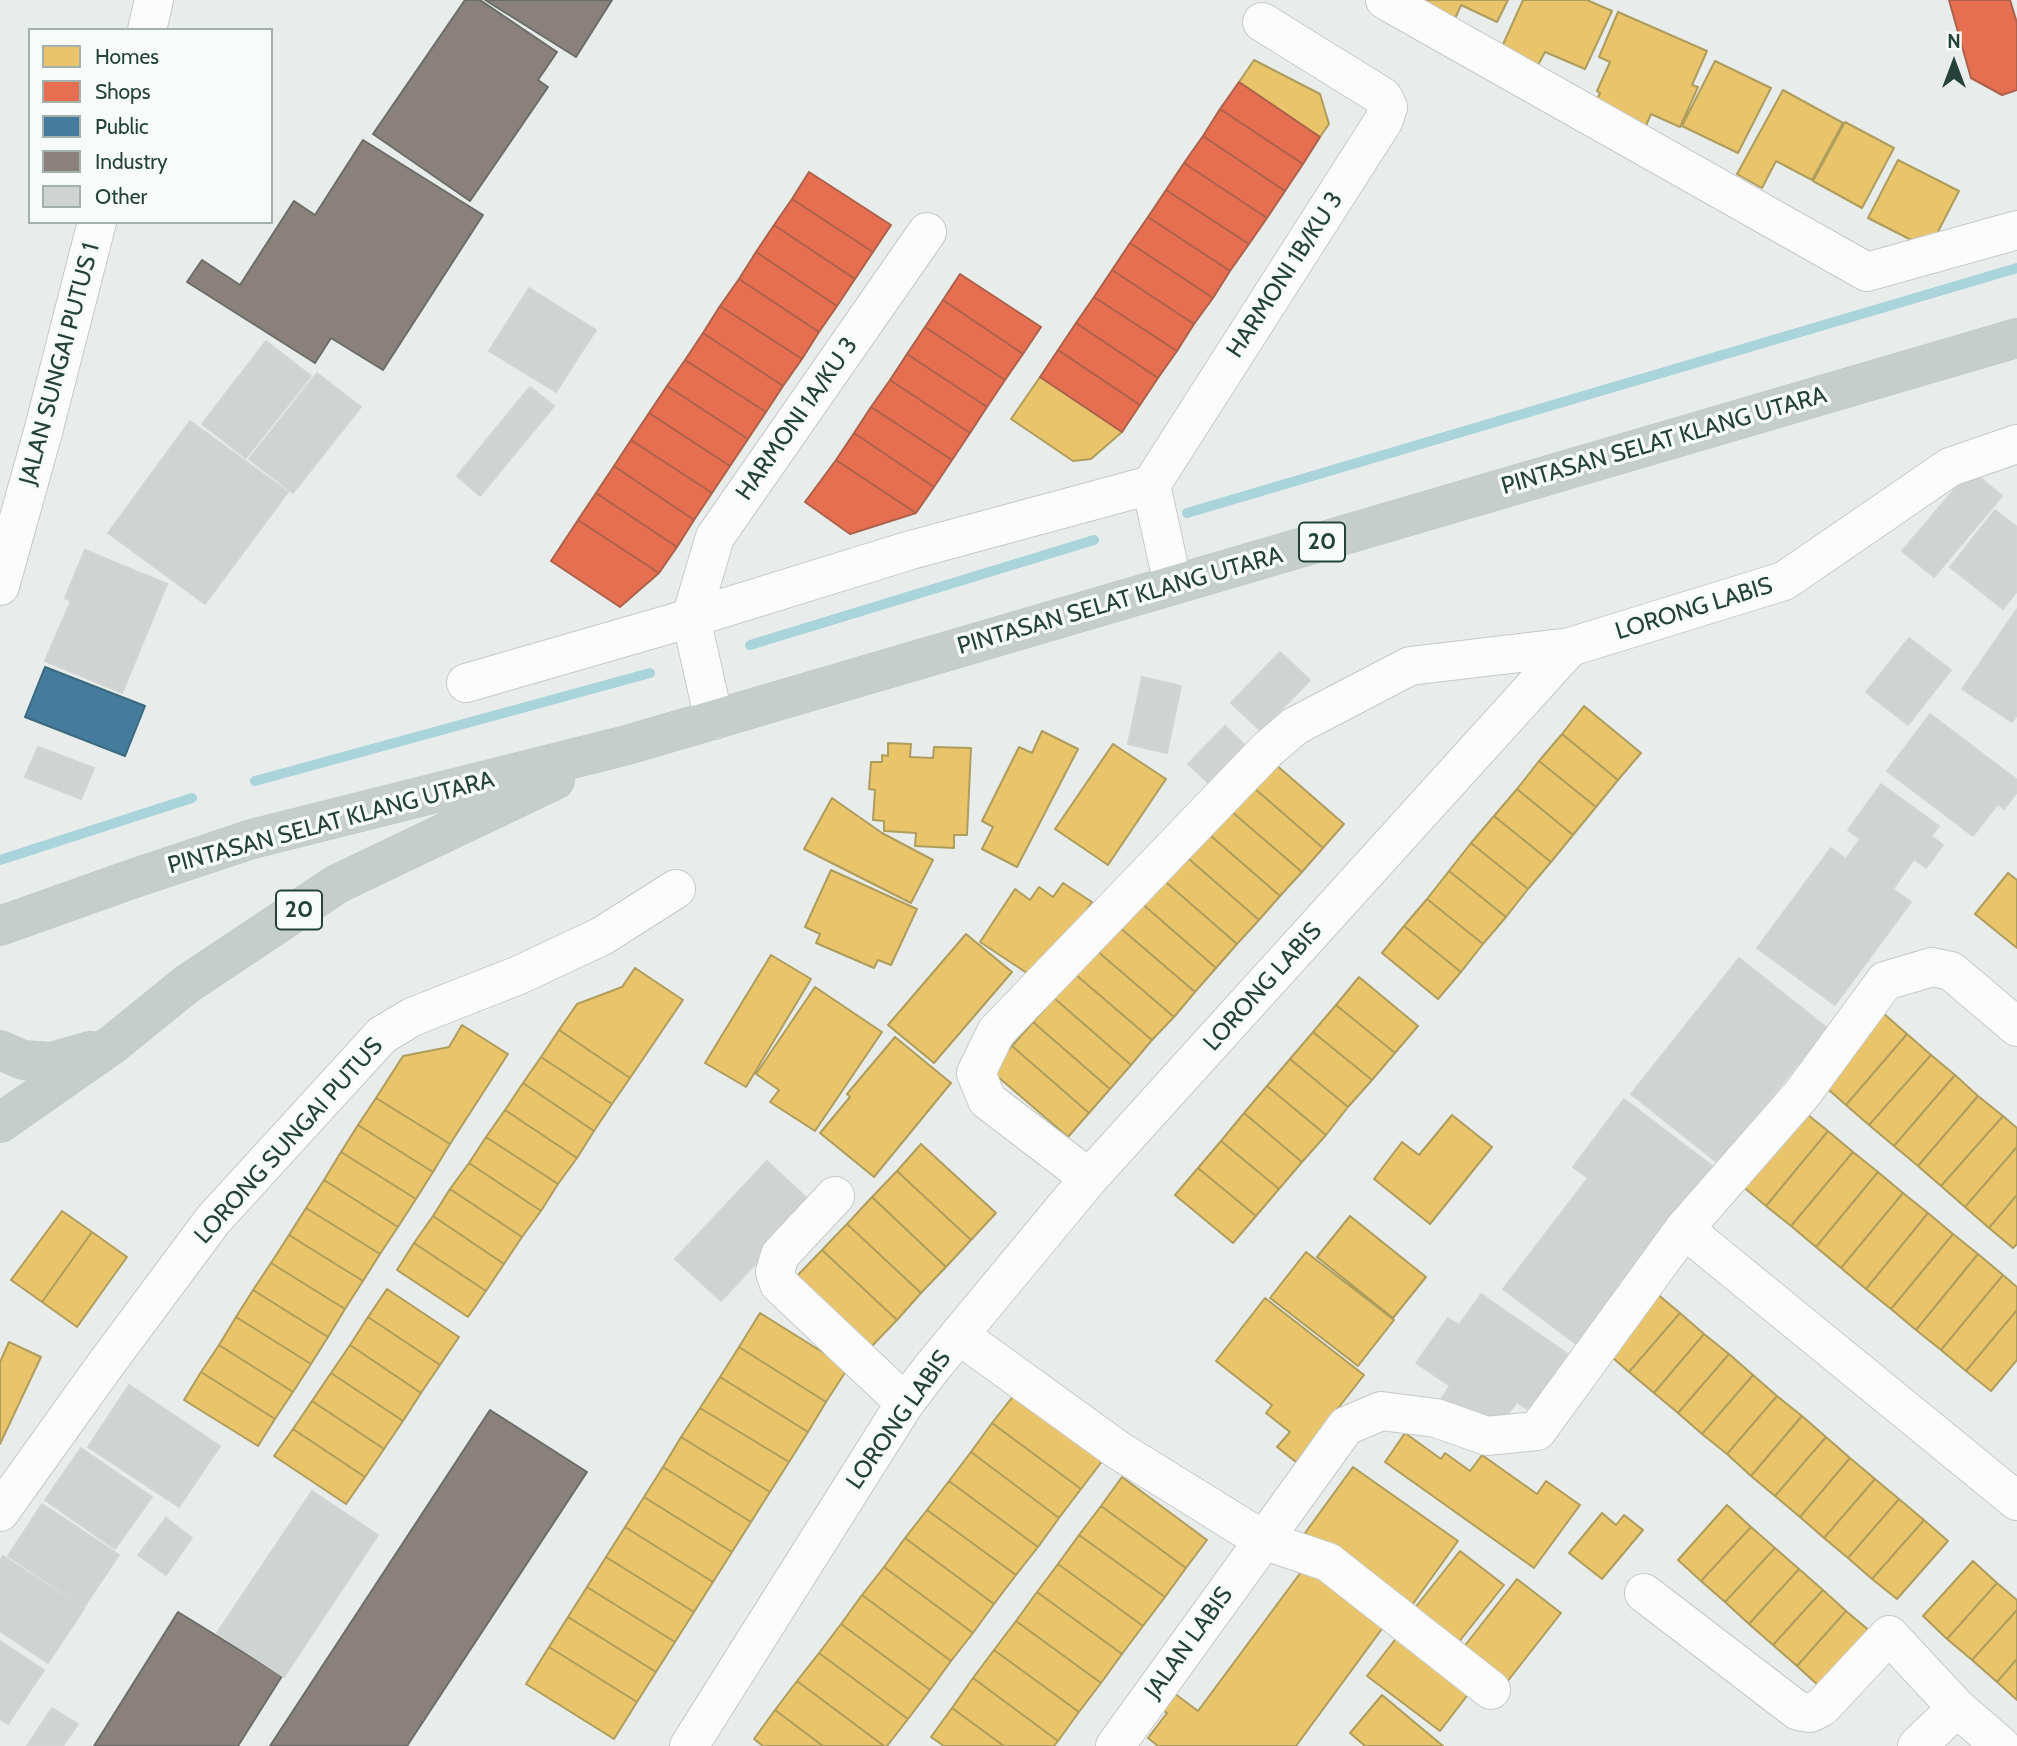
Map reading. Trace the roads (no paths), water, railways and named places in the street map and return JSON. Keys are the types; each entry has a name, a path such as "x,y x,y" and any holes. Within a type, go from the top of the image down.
{"highway":[{"name":"PINTASAN SELAT KLANG UTARA","path":"4,928 132,879 252,839 627,746 2017,338"},
{"name":"PINTASAN SELAT KLANG UTARA","path":"0,1123 113,1044 187,984 337,884 627,746"},
{"path":"0,1050 23,1060 52,1062 113,1044"}],"street":[{"path":"147,28 154,0"},
{"path":"1385,0 1867,272 2017,230"},
{"name":"HARMONI 1B/KU 3","path":"1151,485 1384,120 1388,107 1383,97 1262,22"},
{"name":"JALAN SUNGAI PUTUS 1","path":"0,586 96,224"},
{"name":"HARMONI 1A/KU 3","path":"691,618 715,537 927,232"},
{"path":"0,493 22,470 43,432"},
{"name":"LORONG LABIS","path":"689,1746 905,1403 959,1335 1089,1178 1570,647 1784,581 1950,467 2017,444"},
{"path":"466,683 691,618 911,550 1151,485 1173,585"},
{"path":"691,618 714,720"},
{"path":"1089,1178 987,1100 976,1073 996,1032 1267,750 1294,726 1410,666 1570,647"},
{"name":"LORONG SUNGAI PUTUS","path":"0,1511 213,1220 382,1035 412,1017 519,975 603,936 676,889"},
{"name":"JALAN LABIS","path":"1115,1746 1346,1426 1381,1411 1436,1418 1487,1436 1537,1431 1684,1229 1802,1094 1885,981 1932,967 1951,971 2017,1027"},
{"path":"835,1196 780,1255 775,1272 779,1284 905,1403"},
{"path":"1684,1229 2012,1485"},
{"path":"959,1335 1118,1450 1263,1539 1328,1562 1492,1690"},
{"path":"1644,1593 1798,1711 1810,1713 1822,1707 1889,1635 1956,1708 2001,1746"},
{"path":"1917,1746 1956,1708"}],"waterway":[{"path":"1187,513 2017,268"},
{"path":"750,645 1094,540"},
{"path":"255,781 650,673"},
{"path":"0,860 192,798"}]}
